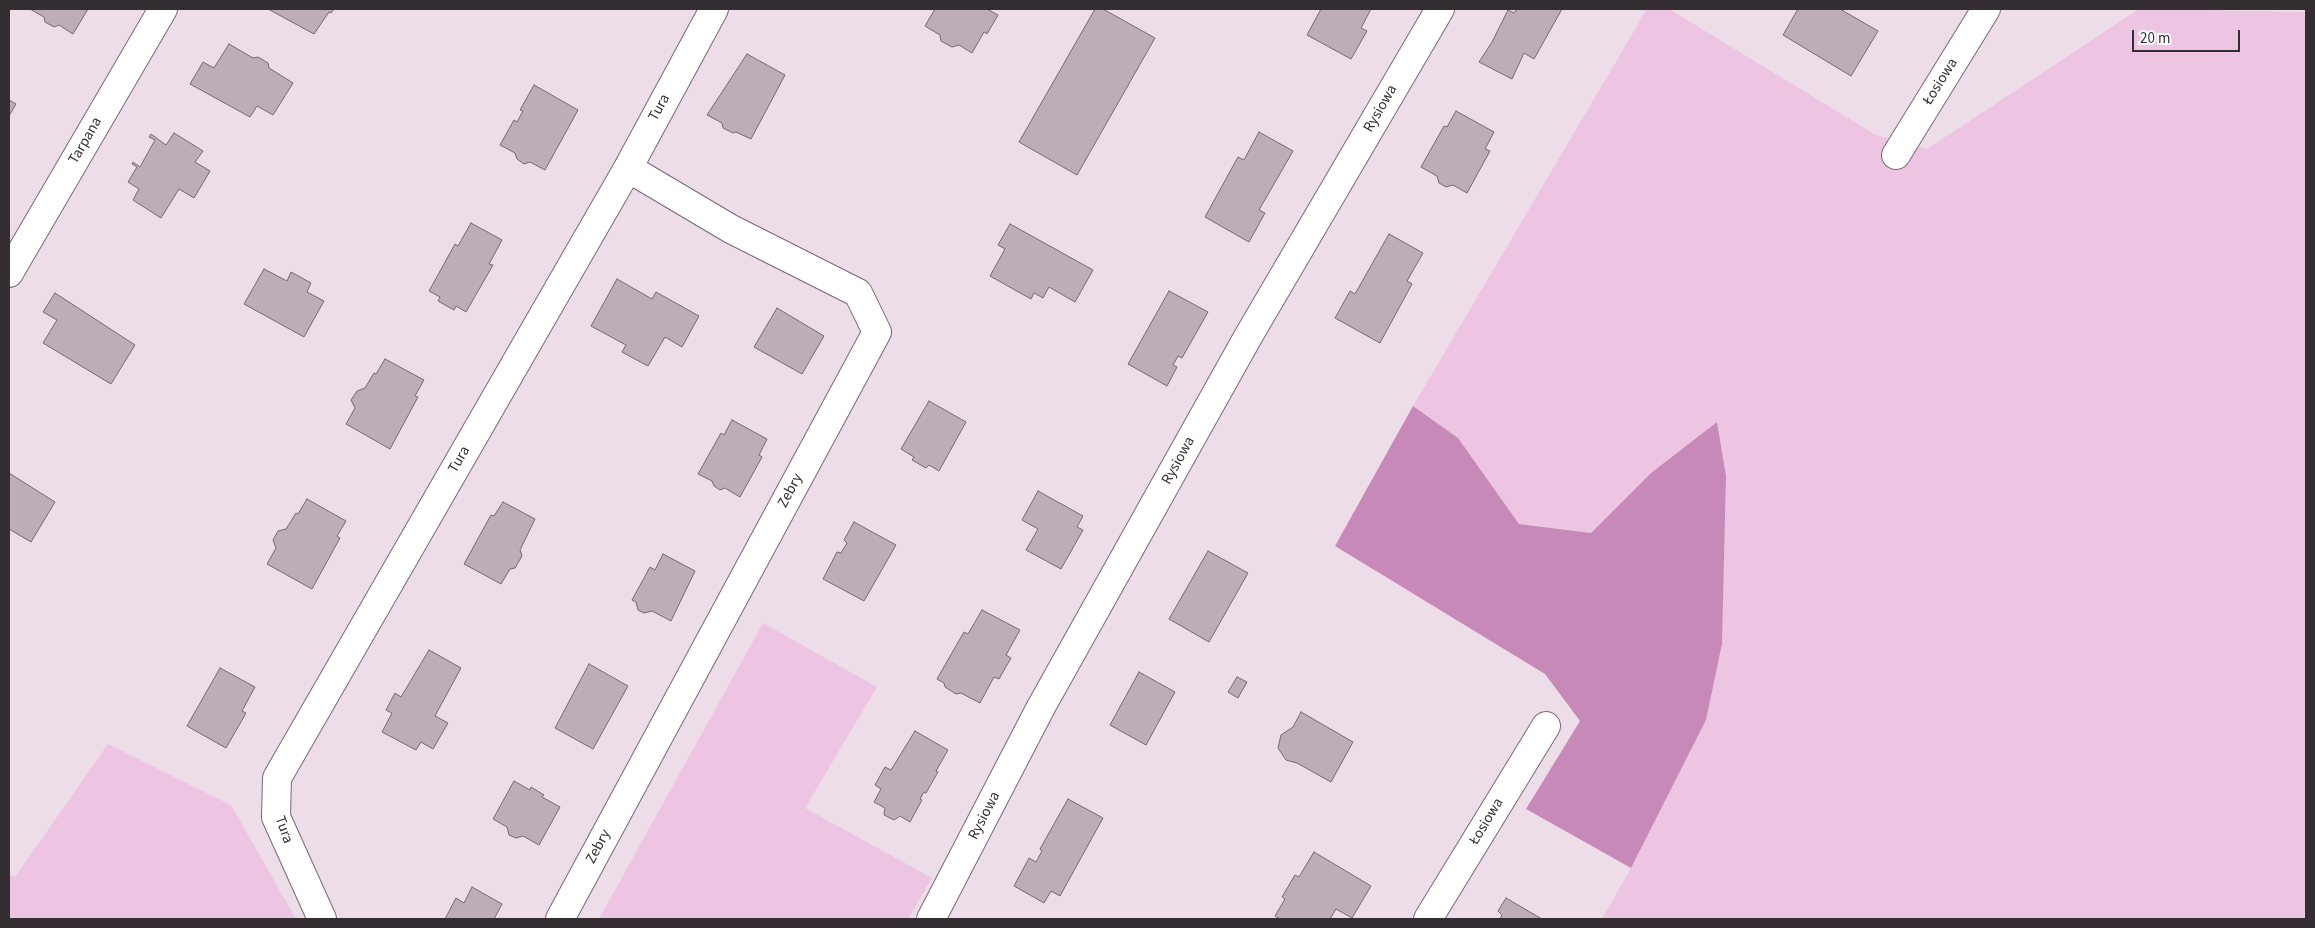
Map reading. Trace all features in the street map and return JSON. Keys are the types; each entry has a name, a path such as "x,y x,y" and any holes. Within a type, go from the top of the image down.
{"street":[{"name":"Tarpana","path":"9,273 164,9"},
{"name":"Tura","path":"322,919 276,817 278,778 628,168 714,9"},
{"name":"Rysiowa","path":"931,919 1050,690 1250,335 1440,9"},
{"name":"Łosiowa","path":"1896,155 1986,9"},
{"name":"Zebry","path":"560,919 877,332 858,293 731,229 628,168"},
{"name":"Łosiowa","path":"1428,919 1546,726"}],"shaded area":[{"path":"1647,9 1669,9 1876,135 1927,149 2139,9 2306,12 2306,919 1602,919 1631,868 1706,720 1722,644 1726,476 1717,422 1651,473 1591,533 1519,524 1458,438 1413,406"},
{"path":"1413,406 1458,438 1519,524 1591,533 1651,473 1717,422 1726,476 1722,644 1706,720 1631,868 1526,809 1580,721 1545,674 1335,546"},
{"path":"763,623 877,687 805,808 932,878 908,919 599,919"},
{"path":"108,744 231,805 296,919 9,919 9,874 15,877"}],"building":[{"path":"30,9 88,9 73,34 59,25 54,27 45,22 44,17"},
{"path":"268,9 334,9 331,13 329,12 314,34"},
{"path":"935,9 987,9 998,15 987,34 984,32 972,53 959,45 952,47 941,41 940,35 925,26"},
{"path":"1095,9 1103,9 1155,38 1077,175 1019,142"},
{"path":"1321,9 1371,9 1361,28 1367,31 1351,59 1307,35"},
{"path":"1517,9 1562,9 1534,59 1524,53 1512,79 1479,62 1492,42 1508,10 1514,13"},
{"path":"1798,9 1840,9 1878,31 1851,76 1783,35"},
{"path":"229,44 253,58 258,57 268,63 269,68 293,83 273,115 257,106 250,117 190,84 203,62 214,68"},
{"path":"747,54 785,75 751,139 723,128 722,123 707,115"},
{"path":"534,85 578,110 545,170 530,162 524,164 517,159 515,153 500,145 514,120 517,122 523,111 520,110"},
{"path":"9,100 16,104 9,116"},
{"path":"1456,111 1494,132 1485,149 1490,151 1467,193 1453,185 1446,187 1439,183 1437,176 1421,167 1444,126 1447,127"},
{"path":"1259,132 1293,151 1259,210 1265,213 1249,242 1205,217 1238,157 1244,160"},
{"path":"174,133 203,151 195,162 210,171 194,198 179,189 161,218 133,200 139,189 128,182 137,167 132,164 133,162 140,167 155,140 149,137 151,134 166,145"},
{"path":"471,223 502,240 489,264 493,265 466,312 456,306 454,310 438,301 440,297 429,291 455,244 458,246"},
{"path":"1010,224 1093,270 1075,302 1049,287 1043,298 1034,293 1031,299 990,276 1005,249 998,245"},
{"path":"1389,234 1423,253 1407,281 1412,284 1380,343 1335,318 1350,291 1355,294"},
{"path":"264,269 287,281 291,272 311,283 307,292 324,301 304,337 244,304"},
{"path":"617,279 652,299 656,292 699,316 682,347 665,337 648,366 622,352 626,345 591,326"},
{"path":"1169,291 1208,312 1182,358 1178,356 1173,365 1177,367 1167,386 1128,364"},
{"path":"55,293 135,345 111,384 43,343 57,320 43,312"},
{"path":"777,308 824,336 802,374 754,347"},
{"path":"385,359 424,380 415,396 418,397 390,449 346,424 355,408 351,400 357,391 365,388"},
{"path":"929,401 966,422 939,471 929,465 926,468 912,460 914,457 901,449"},
{"path":"732,420 767,439 759,455 762,457 740,497 725,488 720,490 714,486 712,481 698,474 721,433 724,435"},
{"path":"9,473 55,502 31,542 9,529"},
{"path":"1038,491 1083,516 1077,527 1083,530 1061,569 1026,550 1038,529 1022,520"},
{"path":"307,499 346,521 337,536 340,538 312,589 267,564 276,548 273,540 278,531 286,529"},
{"path":"503,502 535,519 520,550 522,556 515,568 510,569 501,584 464,564 491,515 494,516"},
{"path":"854,522 896,545 864,601 823,579 837,552 841,553 847,543 844,540"},
{"path":"1208,551 1248,573 1209,642 1169,619"},
{"path":"663,554 695,571 671,621 652,611 644,613 638,610 636,602 632,600 650,567 655,570"},
{"path":"982,610 1020,630 1006,655 1011,658 999,679 994,677 980,703 961,693 956,694 937,679 964,632 968,634"},
{"path":"429,650 461,668 435,716 448,723 433,749 421,742 416,750 382,732 392,713 386,710 395,693 401,697"},
{"path":"589,664 628,686 593,749 555,728"},
{"path":"220,668 255,687 242,711 246,713 226,748 187,726"},
{"path":"1139,672 1175,692 1146,745 1110,725"},
{"path":"1237,677 1247,682 1238,698 1228,692"},
{"path":"1301,712 1353,742 1331,782 1297,763 1286,760 1278,748 1281,735 1293,727"},
{"path":"915,731 948,750 926,793 924,792 920,799 922,800 910,822 900,816 894,820 884,815 885,808 874,802 881,789 875,785 885,767 891,770"},
{"path":"514,781 530,790 531,787 544,795 542,797 560,807 539,845 523,836 516,838 509,835 507,827 493,819"},
{"path":"1068,799 1103,818 1060,896 1051,891 1044,903 1014,886 1029,858 1036,862 1042,851 1040,849"},
{"path":"1314,852 1371,886 1352,918 1336,909 1330,919 1280,919 1275,916 1285,899 1282,897 1295,875 1299,877"},
{"path":"472,887 502,904 494,919 445,919 456,898 464,903"},
{"path":"1506,898 1542,919 1500,919 1502,915 1498,911"}]}
